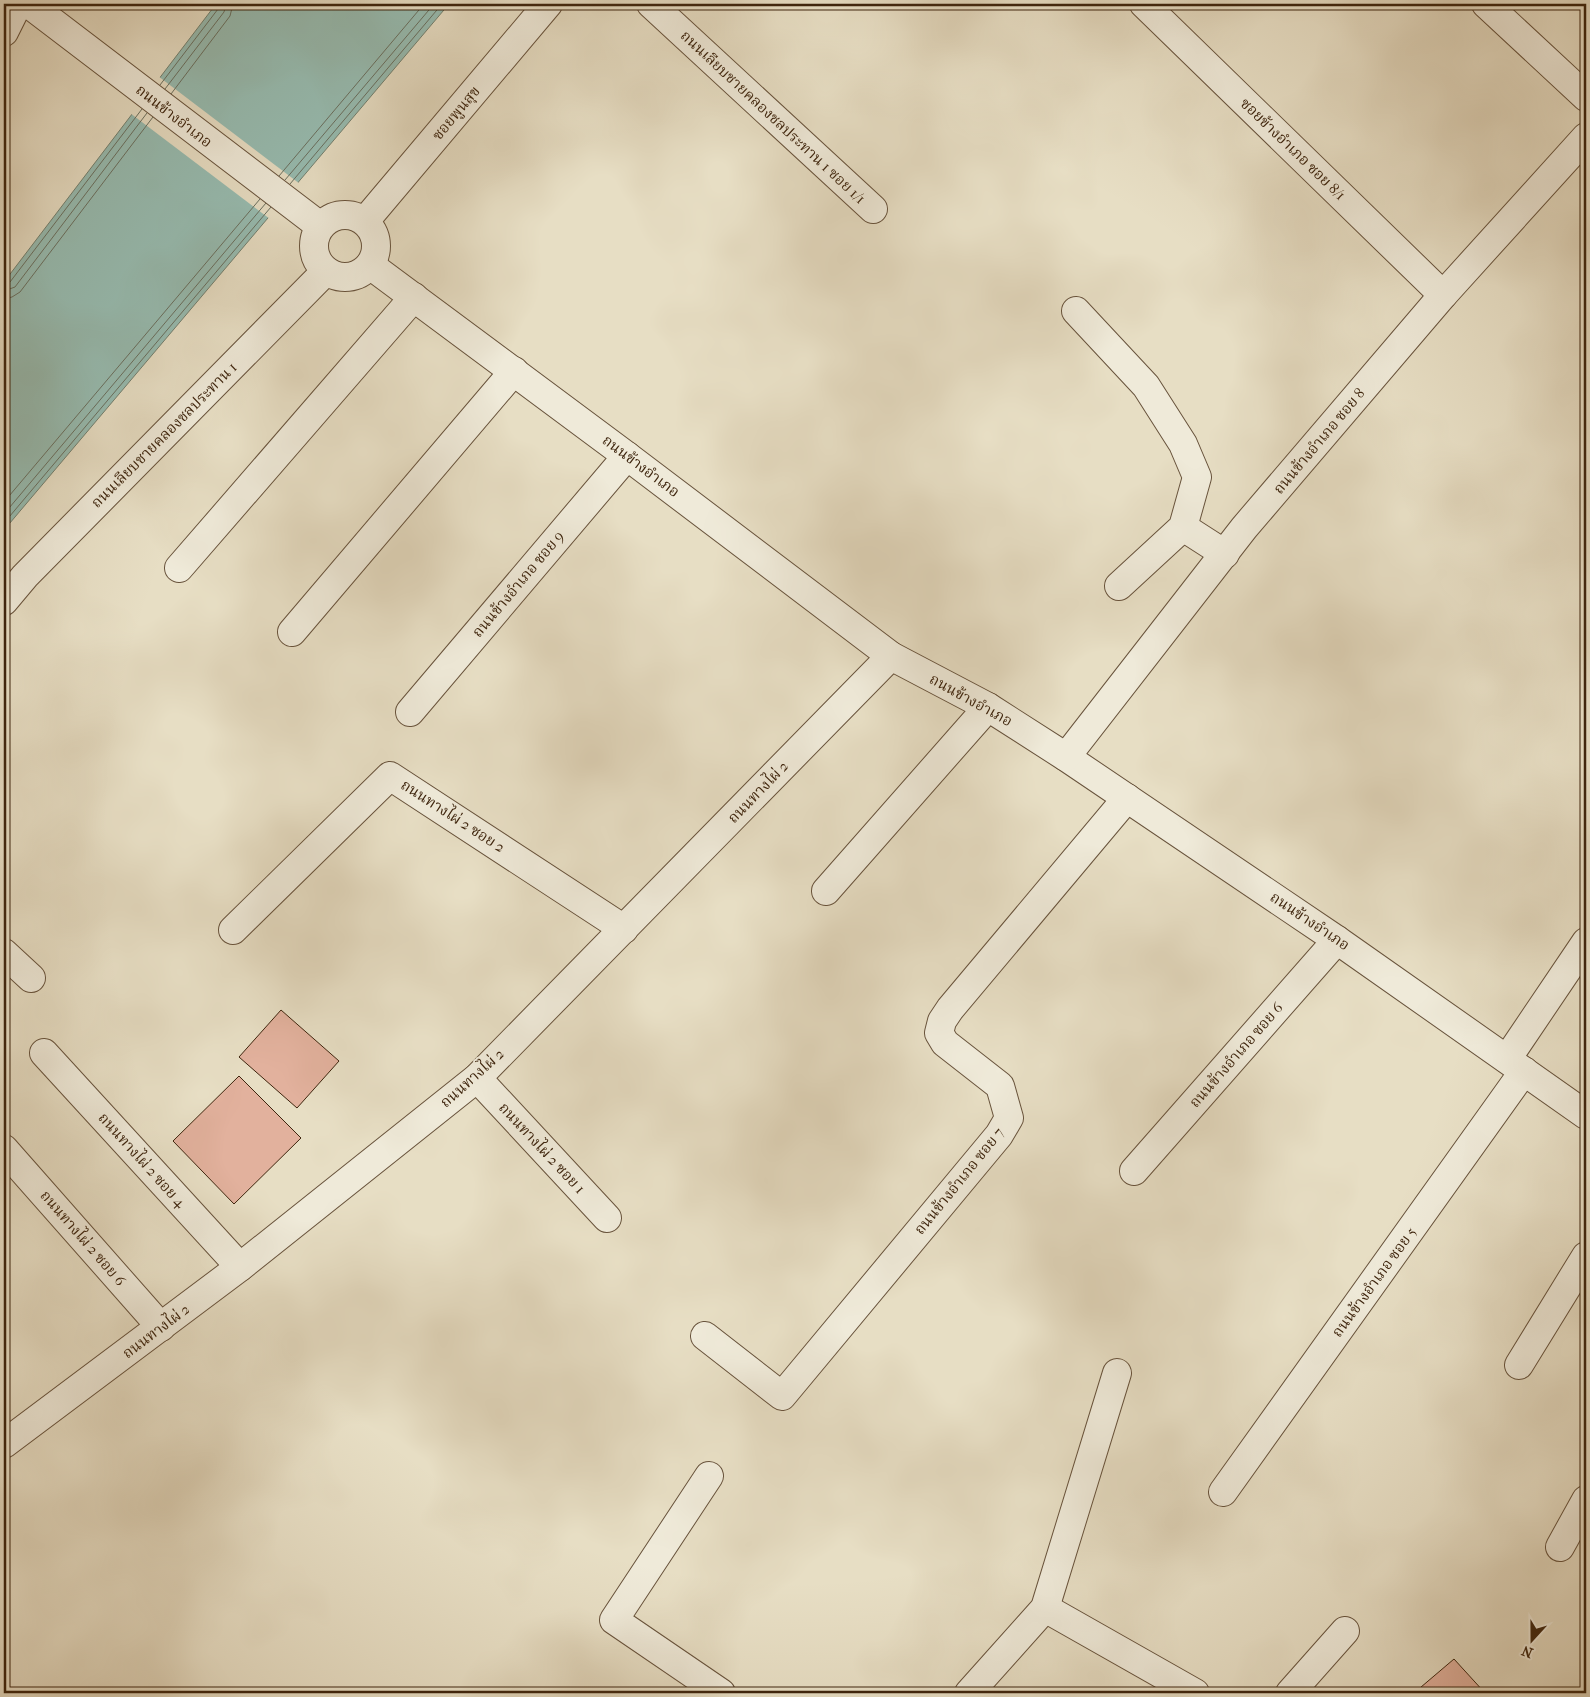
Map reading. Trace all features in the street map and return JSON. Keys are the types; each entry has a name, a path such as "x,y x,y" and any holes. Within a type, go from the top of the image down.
{"street":[{"path":"4,32 18,4"},
{"name":"ถนนข้างอำเภอ","path":"29,4 311,220"},
{"name":"ซอยพูนสุข","path":"364,222 548,4"},
{"name":"ถนนเลียบชายคลองชลประทาน 1 ซอย 1/1","path":"651,4 873,209"},
{"name":"ซอยข้างอำเภอ ซอย 8/1","path":"1144,4 1443,295"},
{"path":"1486,4 1586,97"},
{"name":"ถนนข้างอำเภอ ซอย 8","path":"1066,757 1225,554 1443,295 1586,137"},
{"path":"342,215 354,216 364,222 372,230 376,242 376,254 370,265 361,273 349,277 337,276 326,271 318,261 314,250 315,238 311,220 342,215"},
{"name":"ถนนข้างอำเภอ","path":"370,265 514,371 891,656 988,707 1066,757 1337,940 1586,1115"},
{"name":"ถนนเลียบชายคลองชลประทาน 1","path":"4,601 25,576 326,271"},
{"path":"179,568 414,297"},
{"path":"1076,312 1146,386 1183,444 1197,477 1183,527 1119,586"},
{"path":"292,632 514,371"},
{"name":"ถนนข้างอำเภอ ซอย 9","path":"410,712 627,456"},
{"path":"1183,527 1225,554"},
{"name":"ถนนทางไผ่ 2","path":"4,1444 240,1267 477,1078 891,656"},
{"path":"826,892 988,707"},
{"name":"ถนนทางไผ่ 2 ซอย 2","path":"232,930 390,776 624,929"},
{"name":"ถนนข้างอำเภอ ซอย 7","path":"705,1336 782,1396 999,1135 1009,1118 1000,1086 945,1043 939,1033 942,1021 950,1009 1127,798"},
{"name":"ถนนข้างอำเภอ ซอย 6","path":"1134,1170 1337,940"},
{"name":"ถนนข้างอำเภอ ซอย 5","path":"1223,1492 1516,1065 1586,942"},
{"path":"4,953 31,978"},
{"name":"ถนนทางไผ่ 2 ซอย 4","path":"44,1053 240,1267"},
{"name":"ถนนทางไผ่ 2 ซอย 1","path":"477,1078 607,1218"},
{"name":"ถนนทางไผ่ 2 ซอย 6","path":"4,1149 161,1327"},
{"path":"1519,1365 1586,1256"},
{"path":"969,1693 1045,1608 1117,1373"},
{"path":"709,1476 614,1620 721,1693"},
{"path":"1560,1547 1586,1500"},
{"path":"1045,1608 1195,1693"},
{"path":"1290,1693 1345,1631"}],"water":[{"path":"216,4 449,4 4,530 4,282"}],"pier":[{"path":"158,76 300,184 270,219 130,113"}],"building":[{"path":"281,1010 339,1061 297,1108 239,1057"},
{"path":"239,1076 301,1138 234,1204 173,1141"},
{"path":"1454,1659 1485,1693 1414,1693"}]}
